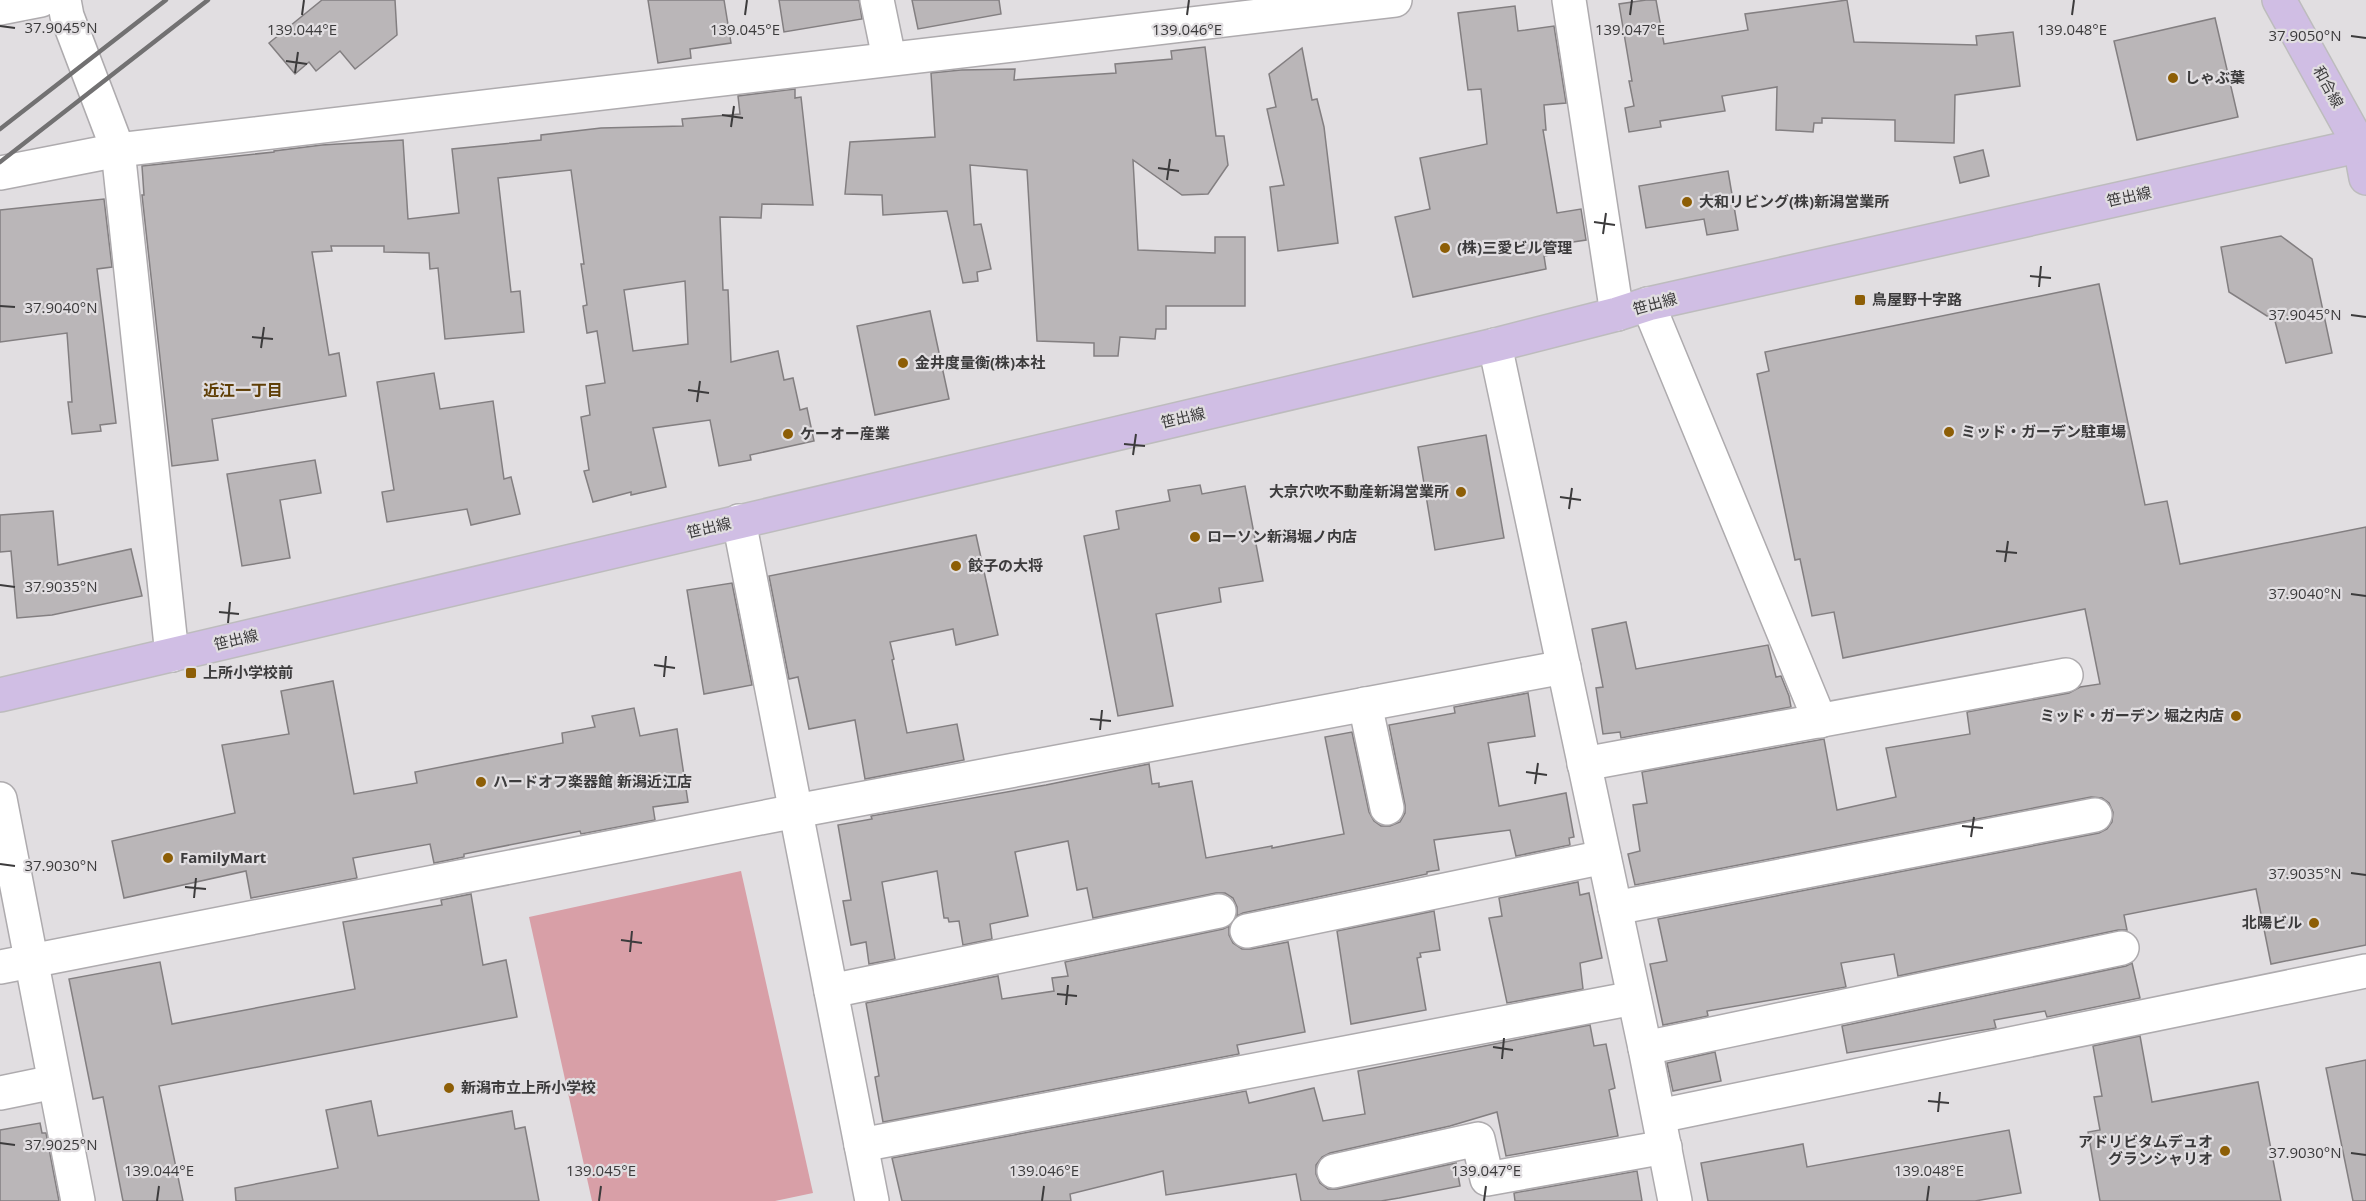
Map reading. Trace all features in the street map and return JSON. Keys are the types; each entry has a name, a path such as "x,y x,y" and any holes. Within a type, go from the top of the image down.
{"main road":[{"name":"和合線","path":"2279,0 2363,145 2366,178"},
{"name":"笹出線","path":"0,695 1495,345 1648,304 2363,145"}],"street":[{"path":"0,8 41,0"},
{"path":"64,0 67,16 118,150 172,655"},
{"path":"877,0 889,58"},
{"path":"0,173 118,150 889,58 1301,5 1395,0"},
{"path":"1569,0 1617,314"},
{"path":"1648,304 1820,721"},
{"path":"1495,345 1645,1047 1675,1201"},
{"path":"739,521 872,1201"},
{"path":"16,963 796,811 1564,667"},
{"path":"1584,764 2067,675"},
{"path":"1365,704 1387,808"},
{"path":"0,799 16,963 54,1082 78,1201"},
{"path":"1615,908 2095,815"},
{"path":"1247,931 1604,856"},
{"path":"831,991 1219,911"},
{"path":"1645,1047 2122,948"},
{"path":"1334,1171 1478,1139 1487,1179 1662,1131 2366,971"},
{"path":"861,1144 1634,998"},
{"path":"0,1093 54,1082"}],"shaded area":[{"path":"741,871 813,1193 775,1201 592,1201 529,917"}],"building":[{"path":"322,0 395,0 397,35 355,69 340,51 316,71 309,62 295,74 269,43"},
{"path":"648,0 724,0 731,43 690,49 691,58 658,63"},
{"path":"779,0 859,0 862,19 784,32"},
{"path":"912,0 999,0 1001,14 918,29"},
{"path":"1656,0 1664,44 1748,30 1745,14 1847,0 1854,42 1977,45 1976,36 2013,32 2020,86 1955,95 1954,143 1895,141 1895,120 1822,118 1822,123 1814,123 1813,132 1776,130 1777,87 1722,96 1725,111 1660,121 1661,127 1629,132 1625,108 1634,106 1619,4"},
{"path":"1515,6 1518,31 1554,26 1566,103 1544,105 1546,130 1543,130 1557,213 1581,209 1586,240 1566,243 1568,252 1544,256 1546,269 1413,297 1395,217 1430,209 1420,158 1487,144 1481,89 1468,90 1458,13"},
{"path":"2215,18 2238,117 2137,140 2114,41"},
{"path":"1205,47 1216,136 1224,136 1228,165 1208,194 1182,195 1133,160 1138,250 1215,253 1215,237 1245,237 1245,306 1166,306 1166,329 1156,329 1155,339 1120,337 1118,356 1094,356 1094,343 1037,341 1027,170 970,165 974,225 981,224 991,269 977,272 978,281 963,283 947,211 883,215 882,195 845,194 850,142 935,137 931,73 1015,69 1014,80 1116,73 1115,64 1172,59 1171,51"},
{"path":"1302,48 1312,100 1317,99 1324,127 1338,243 1278,251 1270,187 1284,185 1267,109 1276,107 1269,74"},
{"path":"795,89 795,98 801,97 813,205 762,204 761,218 720,217 723,290 728,290 731,362 778,351 784,380 793,378 800,410 807,408 814,441 750,455 751,460 719,466 710,420 653,428 666,487 631,495 631,492 593,502 584,471 589,470 581,417 590,415 586,386 605,383 597,331 587,333 583,306 587,305 581,264 584,264 571,170 498,178 511,292 520,291 524,332 445,339 438,268 430,269 429,253 384,252 384,246 331,246 332,251 312,252 329,355 339,353 346,396 212,419 218,460 172,466 142,195 144,195 142,166 322,145 403,140 408,219 459,213 452,149 541,140 541,135 601,128 683,126 682,119 740,114 738,96","holes":["685,281 688,344 633,351 624,290"]},
{"path":"1983,150 1989,176 1960,183 1954,157"},
{"name":"大和リビング(株)新潟営業所","path":"1728,171 1738,230 1707,235 1704,219 1646,228 1639,186"},
{"path":"104,199 112,267 97,269 116,423 100,425 101,431 72,434 68,402 72,402 67,333 0,342 0,210"},
{"path":"2281,236 2312,259 2332,353 2286,363 2275,321 2229,292 2221,247"},
{"path":"2099,284 2145,505 2167,501 2180,564 2366,527 2366,945 2271,964 2256,889 2124,915 2127,930 1898,976 1894,954 1841,963 1846,987 1707,1011 1708,1016 1663,1025 1650,964 1667,961 1658,919 2099,833 2107,829 2112,822 2113,812 2109,803 2102,798 2091,797 1635,885 1628,854 1640,851 1633,805 1647,803 1642,772 1824,739 1837,810 1896,797 1886,748 1970,734 1967,712 2069,693 2080,687 2100,684 2085,609 1843,658 1834,612 1812,616 1800,559 1795,560 1757,374 1769,371 1765,352"},
{"name":"金井度量衡(株)本社","path":"930,311 949,399 875,415 857,326"},
{"path":"434,373 440,409 493,401 504,479 511,477 520,514 471,525 467,509 387,522 382,492 394,490 377,382"},
{"name":"大京穴吹不動産新潟営業所","path":"1486,435 1504,538 1435,550 1418,447"},
{"path":"315,460 321,493 280,500 290,558 242,566 227,474"},
{"path":"1200,485 1202,494 1245,486 1263,581 1219,588 1221,602 1156,614 1173,706 1118,716 1084,536 1119,529 1116,511 1170,501 1168,490"},
{"path":"53,511 58,565 131,549 142,596 52,615 17,618 11,551 0,552 0,515"},
{"path":"976,535 998,635 956,645 953,629 890,642 907,733 957,724 964,760 865,779 855,720 809,729 798,677 789,679 769,576"},
{"path":"732,583 752,685 704,694 687,590"},
{"path":"1626,622 1636,669 1768,645 1776,677 1781,676 1791,707 1621,738 1620,732 1603,734 1596,688 1603,687 1592,629"},
{"path":"333,681 354,794 417,783 415,772 563,743 562,733 595,727 592,716 634,708 640,736 677,729 688,802 653,807 655,820 581,834 580,831 464,854 464,857 434,863 430,844 353,858 357,878 251,898 246,871 124,898 112,841 235,813 222,745 289,734 281,691"},
{"path":"1528,693 1535,736 1488,743 1499,806 1566,793 1574,837 1569,838 1570,845 1516,856 1510,830 1434,840 1439,870 1427,872 1427,874 1237,916 1237,907 1233,898 1225,893 1216,893 1093,918 1087,888 1077,890 1068,841 1015,852 1028,916 990,924 992,939 963,945 959,921 949,922 948,918 944,918 937,871 882,882 895,959 869,964 866,942 851,945 843,901 851,900 838,825 872,819 871,816 1149,764 1152,784 1159,783 1159,787 1192,781 1206,858 1272,846 1272,848 1344,834 1325,737 1352,732 1369,812 1374,821 1381,826 1390,826 1400,822 1405,813 1405,805 1389,725 1455,713 1454,707"},
{"path":"1578,882 1580,895 1589,893 1602,958 1580,963 1583,989 1507,1003 1489,918 1502,916 1499,898"},
{"path":"471,894 483,965 506,960 517,1017 159,1086 183,1201 123,1201 103,1097 93,1099 69,979 160,962 172,1024 355,989 343,922 442,905 441,900"},
{"path":"1434,911 1440,950 1420,953 1421,957 1417,958 1426,1010 1351,1024 1337,931"},
{"path":"1229,926 1229,935 1233,943 1242,949 1288,942 1305,1032 1237,1045 1239,1054 883,1122 875,1077 879,1076 866,1003 998,976 1002,999 1054,991 1052,978 1068,976 1065,962"},
{"path":"2132,963 2140,998 2047,1017 2045,1011 1994,1020 1996,1028 1847,1053 1842,1026"},
{"path":"1590,1025 1594,1046 1606,1044 1615,1088 1609,1090 1618,1136 1506,1156 1497,1112 1450,1126 1330,1153 1322,1157 1316,1165 1316,1174 1320,1183 1328,1189 1337,1189 1456,1163 1460,1186 1399,1198 1381,1201 1301,1201 1296,1174 1166,1195 1163,1171 1070,1194 1071,1201 902,1201 892,1158 1246,1091 1249,1103 1314,1088 1323,1121 1365,1114 1358,1071"},
{"path":"2140,1036 2152,1102 2258,1082 2281,1201 2100,1201 2088,1132 2100,1130 2094,1097 2102,1096 2093,1046"},
{"path":"1715,1052 1721,1081 1673,1091 1667,1063"},
{"path":"2366,1060 2366,1201 2353,1201 2326,1068"},
{"path":"371,1101 378,1136 512,1111 515,1129 525,1127 539,1201 236,1201 235,1188 338,1168 326,1110"},
{"path":"40,1123 42,1133 46,1133 59,1201 0,1201 0,1130"},
{"path":"2009,1130 2021,1193 1975,1201 1708,1201 1701,1163 1803,1144 1807,1167"},
{"path":"1637,1171 1642,1201 1515,1201 1514,1193"}],"railway":[{"path":"0,129 166,0"},
{"path":"0,162 208,0"}],"place":[{"name":"しゃぶ葉","path":"2173,78"},
{"name":"大和リビング(株)新潟営業所","path":"1687,202"},
{"name":"(株)三愛ビル管理","path":"1445,248"},
{"name":"鳥屋野十字路","path":"1860,300"},
{"name":"金井度量衡(株)本社","path":"903,363"},
{"name":"ミッド・ガーデン駐車場","path":"1949,432"},
{"name":"ケーオー産業","path":"788,434"},
{"name":"大京穴吹不動産新潟営業所","path":"1461,492"},
{"name":"ローソン新潟堀ノ内店","path":"1195,537"},
{"name":"餃子の大将","path":"956,566"},
{"name":"上所小学校前","path":"191,673"},
{"name":"ミッド・ガーデン 堀之内店","path":"2236,716"},
{"name":"ハードオフ楽器館 新潟近江店","path":"481,782"},
{"name":"FamilyMart","path":"168,858"},
{"name":"北陽ビル","path":"2314,923"},
{"name":"新潟市立上所小学校","path":"449,1088"},
{"name":"アドリビタムデュオ グランシャリオ","path":"2225,1151"}],"district":[{"name":"近江一丁目","path":"243,390"}]}
